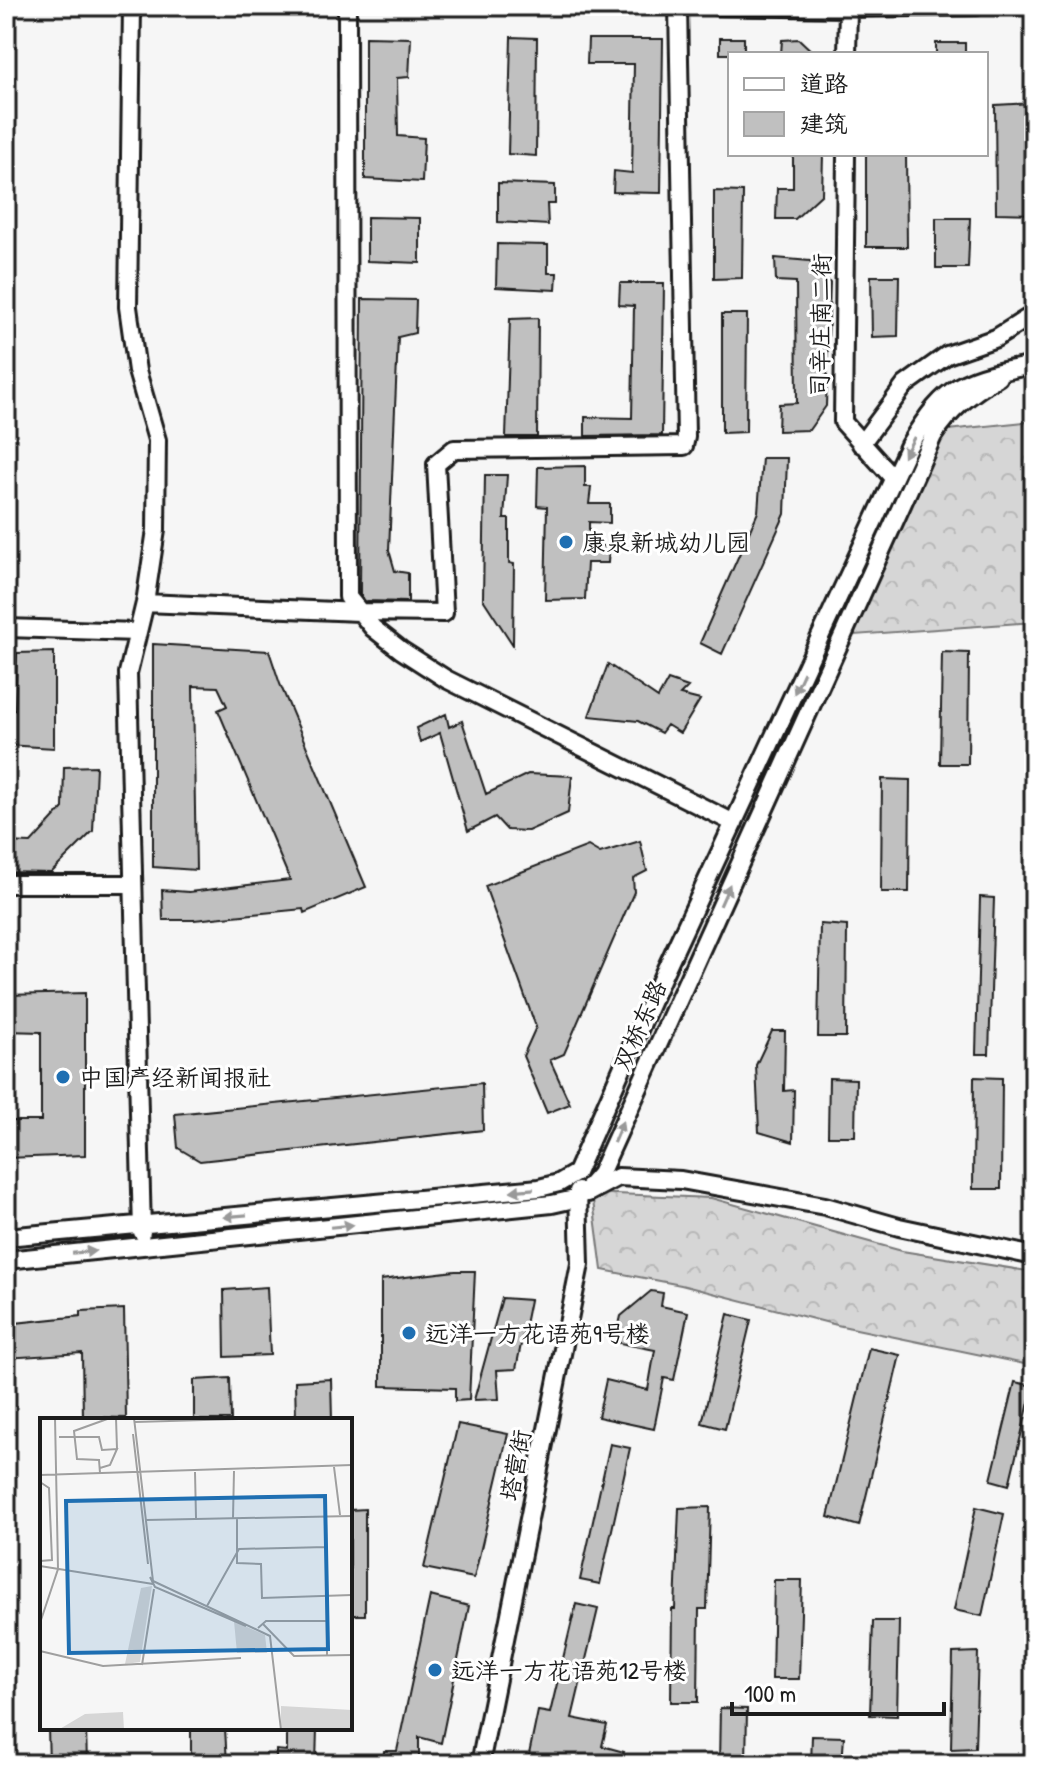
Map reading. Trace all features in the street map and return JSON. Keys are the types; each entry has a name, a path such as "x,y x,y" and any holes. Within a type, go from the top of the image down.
{"street":[{"path":"132,6 128,307 137,371 157,440 156,530 145,603 128,673 142,1246"},
{"path":"347,6 348,597 373,628 446,679 734,823"},
{"path":"145,603 444,613 436,464 454,449 684,446 678,6"},
{"path":"718,6 976,6"},
{"path":"847,52 848,8"},
{"name":"司辛庄南二街","path":"846,156 843,422 893,478"},
{"path":"861,444 905,385 947,355 996,338 1034,314"},
{"name":"双桥东路","path":"576,1173 664,973 893,478 923,421 949,393 972,378 1034,365"},
{"name":"双桥东路","path":"579,1198 600,1174 933,436 944,418 963,399 1009,369"},
{"path":"6,628 138,632"},
{"path":"6,884 133,884"},
{"path":"6,1237 539,1188 559,1183 576,1173"},
{"name":"塔营街","path":"480,1764 580,1264 576,1173"},
{"path":"6,1260 494,1211 579,1198 618,1177 681,1180 825,1206 899,1227 1034,1256"}],"green space":[{"path":"1034,421 1034,622 841,636 938,431"},
{"path":"592,1193 711,1198 902,1251 1034,1272 1034,1366 837,1325 681,1285 602,1270"}],"building":[{"path":"365,37 411,38 409,77 397,78 398,136 424,138 422,182 365,179"},
{"path":"511,37 537,38 536,156 508,154"},
{"path":"720,38 744,38 744,52 720,54"},
{"path":"588,39 663,39 661,193 613,192 614,171 632,173 634,64 587,64"},
{"path":"799,39 813,52 781,52 782,40"},
{"path":"936,43 965,43 965,52 936,52"},
{"path":"1034,103 1034,214 996,213 995,105"},
{"path":"793,156 823,156 822,194 795,219 776,219 777,188 793,188"},
{"path":"866,156 906,156 907,247 866,247"},
{"path":"498,183 555,185 555,204 547,204 548,225 498,222"},
{"path":"714,191 743,192 742,278 714,279"},
{"path":"367,217 420,218 420,263 367,261"},
{"path":"936,218 970,218 968,268 936,268"},
{"path":"497,244 548,245 548,273 557,273 556,290 496,287"},
{"path":"775,258 810,261 830,283 826,406 809,430 778,431 779,404 797,403 796,282 776,281"},
{"path":"871,276 899,276 898,336 872,337"},
{"path":"620,283 664,283 662,435 585,436 585,417 632,418 634,306 619,305"},
{"path":"362,299 416,300 415,333 398,337 389,550 395,571 408,573 408,602 365,601 360,594"},
{"path":"722,314 747,314 746,432 722,433"},
{"path":"538,318 537,437 506,437 510,319"},
{"path":"762,458 787,458 785,514 722,654 700,643 758,512"},
{"path":"585,466 585,487 591,487 589,504 610,504 610,523 589,522 589,546 609,546 608,563 587,563 585,599 545,600 547,507 537,506 538,467"},
{"path":"485,475 507,475 504,519 509,519 509,563 514,564 513,645 483,599"},
{"path":"153,644 269,651 366,887 304,913 303,909 194,920 163,920 162,890 189,892 290,880 218,710 227,706 218,687 193,686 196,870 153,867"},
{"path":"54,652 54,748 6,745 6,709 15,710 17,653"},
{"path":"942,652 969,653 968,764 940,764"},
{"path":"608,664 658,698 668,680 688,687 680,695 700,700 680,733 667,725 661,733 638,721 589,716"},
{"path":"446,714 449,727 462,721 486,794 528,774 572,776 568,813 528,831 507,830 495,817 468,831 440,733 420,742 416,728"},
{"path":"96,766 93,831 51,873 6,872 6,842 31,843 63,808 64,767"},
{"path":"882,779 910,780 909,892 881,892"},
{"path":"640,841 647,871 633,878 634,892 564,1054 550,1060 570,1104 547,1113 523,1056 536,1027 485,886 588,846 600,853"},
{"path":"980,897 994,898 989,1054 976,1054"},
{"path":"820,924 847,926 846,1037 818,1037"},
{"name":"中国产经新闻报社","path":"85,993 85,1155 6,1158 6,1121 41,1121 41,1032 6,1031 6,995"},
{"path":"772,1031 785,1031 784,1091 794,1090 793,1142 759,1132 756,1065"},
{"path":"974,1077 1002,1078 1001,1189 973,1189"},
{"path":"829,1078 856,1079 855,1136 828,1136"},
{"path":"482,1083 483,1130 200,1161 178,1148 175,1114"},
{"path":"475,1271 469,1400 455,1401 455,1388 381,1386 381,1280"},
{"path":"267,1287 270,1355 225,1357 224,1290"},
{"path":"651,1291 663,1293 661,1306 688,1312 674,1380 664,1378 654,1429 598,1417 606,1380 648,1390 655,1350 615,1342 621,1316"},
{"path":"502,1298 530,1300 516,1369 497,1370 499,1399 474,1400"},
{"path":"124,1309 126,1418 83,1417 82,1353 6,1358 6,1324 81,1316 81,1311"},
{"path":"728,1314 751,1320 725,1429 702,1423"},
{"path":"869,1348 900,1355 859,1526 828,1517"},
{"path":"230,1378 231,1418 194,1418 194,1380"},
{"path":"331,1379 332,1418 296,1418 295,1381"},
{"path":"1015,1382 1033,1386 1009,1485 991,1480"},
{"path":"458,1424 508,1434 474,1578 424,1568"},
{"path":"610,1444 630,1448 600,1584 580,1580"},
{"path":"710,1507 707,1609 699,1609 698,1702 671,1702 672,1609 675,1609 679,1508"},
{"path":"976,1507 1004,1514 982,1616 954,1610"},
{"path":"365,1509 365,1615 352,1615 352,1510"},
{"path":"774,1580 802,1580 799,1679 772,1679"},
{"name":"远洋一方花语苑12号楼","path":"430,1596 469,1606 441,1743 419,1737 419,1764 383,1764 384,1751 397,1751"},
{"path":"576,1604 598,1609 572,1718 607,1725 602,1746 624,1752 621,1764 585,1760 585,1764 527,1764 538,1711 550,1713"},
{"path":"873,1621 899,1621 897,1716 870,1715"},
{"path":"978,1652 975,1748 951,1749 953,1653"},
{"path":"720,1708 747,1709 746,1764 719,1764"},
{"path":"48,1730 86,1730 87,1764 49,1764"},
{"path":"191,1730 225,1730 227,1764 191,1764"},
{"path":"287,1730 317,1730 316,1764 276,1764 276,1750 287,1751"},
{"path":"812,1736 844,1737 842,1764 811,1764"}],"place":[{"name":"康泉新城幼儿园","path":"566,542"},
{"name":"中国产经新闻报社","path":"63,1077"},
{"name":"远洋一方花语苑9号楼","path":"409,1333"},
{"name":"远洋一方花语苑12号楼","path":"435,1670"}]}
